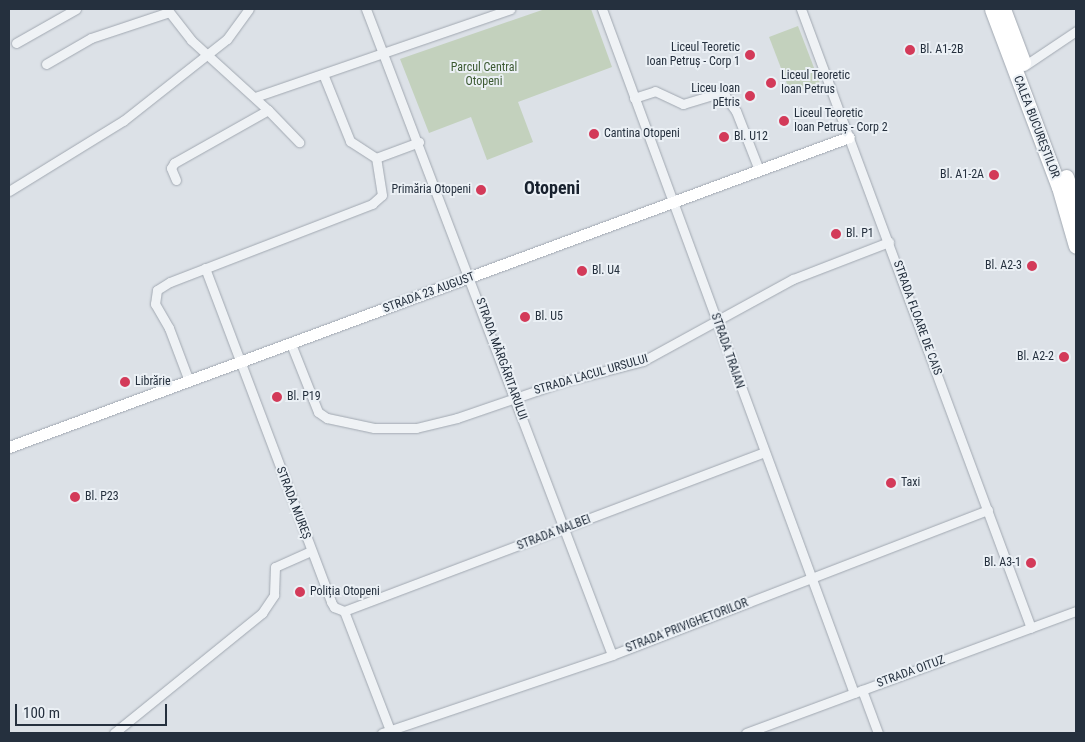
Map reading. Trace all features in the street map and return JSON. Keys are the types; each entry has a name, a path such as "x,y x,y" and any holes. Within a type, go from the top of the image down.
{"highway":[{"name":"CALEA BUCUREȘTILOR","path":"992,9 1059,188 1076,246"},
{"name":"CALEA BUCUREȘTILOR","path":"1003,9 1076,206"}],"main road":[{"name":"STRADA 23 AUGUST","path":"9,447 849,137"}],"street":[{"path":"16,43 76,9"},
{"path":"9,191 123,121 207,55 238,27 249,9"},
{"name":"STRADA MĂRGĂRITARULUI","path":"366,9 419,142 612,655"},
{"path":"255,97 510,9"},
{"name":"STRADA TRAIAN","path":"602,9 810,579 858,692 878,733"},
{"name":"STRADA FLOARE DE CAIS","path":"801,9 1031,628"},
{"path":"46,64 91,38 168,10 207,55 255,97 299,142"},
{"path":"1024,66 1076,31"},
{"path":"189,381 154,298 161,286 376,201 383,189 376,158 350,141 323,74"},
{"path":"634,98 655,91 683,104 718,93 725,96 736,111 759,170"},
{"path":"176,180 171,168 174,163 268,110"},
{"path":"376,158 419,142"},
{"name":"STRADA LACUL URSULUI","path":"291,344 318,412 338,422 374,428 416,428 457,418 562,382 642,361 794,279 889,242"},
{"name":"STRADA MUREȘ","path":"206,268 311,551 334,608 344,611 386,732"},
{"name":"STRADA NALBEI","path":"344,611 763,453"},
{"name":"STRADA PRIVIGHETORILOR","path":"386,732 612,655 988,510"},
{"path":"114,733 262,613 274,595 275,568 311,551"},
{"name":"STRADA OITUZ","path":"746,733 1076,611"}],"green space":[{"name":"Parcul Central Otopeni","path":"545,9 591,9 612,67 518,102 533,142 487,160 471,117 429,133 400,59"},
{"path":"798,26 820,83 791,94 769,37"}],"place":[{"name":"Bl. A1-2B","path":"910,50"},
{"name":"Liceul Teoretic Ioan Petruș - Corp 1","path":"750,55"},
{"name":"Liceul Teoretic Ioan Petrus","path":"771,83"},
{"name":"Liceu Ioan pEtris","path":"750,96"},
{"name":"Liceul Teoretic Ioan Petruș - Corp 2","path":"784,121"},
{"name":"Cantina Otopeni","path":"594,134"},
{"name":"Bl. U12","path":"724,137"},
{"name":"Bl. A1-2A","path":"994,175"},
{"name":"Primăria Otopeni","path":"481,190"},
{"name":"Bl. P1","path":"836,234"},
{"name":"Bl. A2-3","path":"1032,266"},
{"name":"Bl. U4","path":"582,271"},
{"name":"Bl. U5","path":"525,317"},
{"name":"Bl. A2-2","path":"1064,357"},
{"name":"Librărie","path":"125,382"},
{"name":"Bl. P19","path":"277,397"},
{"name":"Taxi","path":"891,483"},
{"name":"Bl. P23","path":"75,497"},
{"name":"Bl. A3-1","path":"1031,563"},
{"name":"Poliția Otopeni","path":"300,592"}],"district":[{"name":"Otopeni","path":"552,188"}]}
